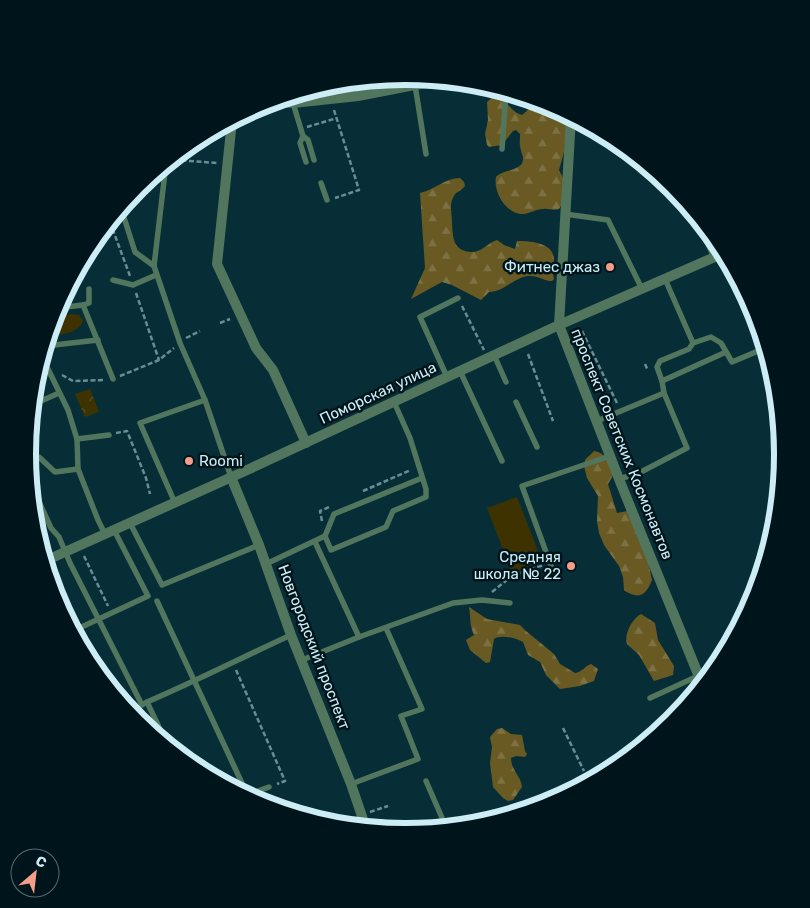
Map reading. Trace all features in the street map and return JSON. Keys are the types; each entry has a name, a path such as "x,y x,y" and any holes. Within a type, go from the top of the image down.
{"street":[{"path":"293,103 358,96 413,85"},
{"name":"проспект Советских Космонавтов","path":"571,124 559,325 699,677"},
{"path":"231,129 217,264 256,348 273,370 306,442"},
{"name":"Поморская улица","path":"52,558 176,503 448,377 490,353 716,256"},
{"name":"Новгородский проспект","path":"231,477 259,545 291,635 351,784 363,820"}],"lane":[{"path":"415,85 426,154"},
{"path":"358,88 358,96"},
{"path":"502,149 505,100"},
{"path":"293,103 303,136 308,140 314,160"},
{"path":"303,136 300,143 306,162"},
{"path":"165,175 154,266 180,343 205,400 231,477"},
{"path":"321,183 327,200"},
{"path":"565,214 608,220 642,289"},
{"path":"124,216 135,252 154,266"},
{"path":"113,280 132,285 156,275"},
{"path":"665,279 693,343"},
{"path":"67,307 89,303 89,289"},
{"path":"448,377 420,317 458,298"},
{"path":"84,305 113,379"},
{"path":"619,479 639,473 687,448 664,393 657,367 660,361 689,349 693,343 711,337 721,343 732,362 759,351"},
{"path":"53,345 98,340"},
{"path":"662,381 726,352"},
{"path":"490,353 506,382"},
{"path":"48,369 68,410 77,439 78,469 98,520 110,532 148,596 80,627"},
{"path":"460,371 502,461"},
{"path":"40,402 59,393"},
{"path":"597,422 664,393"},
{"path":"176,503 165,483 140,423 205,400"},
{"path":"325,536 332,550 386,527 393,511 426,497 426,489 410,438 394,402"},
{"path":"516,402 537,447"},
{"path":"77,439 108,435"},
{"path":"554,574 522,486 610,456"},
{"path":"36,458 39,457 55,472 78,469"},
{"path":"266,564 325,536 334,514 422,478"},
{"path":"39,502 51,528 59,537 142,705 195,682 291,635"},
{"path":"130,523 162,585 259,545"},
{"path":"315,542 359,637"},
{"path":"302,660 359,637 454,603 482,600 510,603"},
{"path":"156,601 243,786"},
{"path":"351,784 418,759 401,716 422,709 386,628"},
{"path":"650,698 695,682"},
{"path":"147,702 160,729"},
{"path":"426,781 443,821"},
{"path":"257,792 269,787"}],"path":[{"path":"327,200 359,190 331,99"},
{"path":"301,129 337,118"},
{"path":"182,161 227,164"},
{"path":"458,298 490,353"},
{"path":"582,330 619,407"},
{"path":"48,369 73,381 113,379 159,360 188,336 200,331"},
{"path":"528,354 553,421"},
{"path":"645,364 649,373"},
{"path":"108,435 127,431 146,478 150,494"},
{"path":"363,492 414,468"},
{"path":"323,527 320,511 337,503"},
{"path":"84,556 111,612"},
{"path":"482,600 513,575 550,563"},
{"path":"233,662 285,781 269,787"},
{"path":"564,728 586,775"},
{"path":"363,820 388,806"}],"green space":[{"path":"494,96 503,100 522,115 530,107 567,122 564,152 559,170 564,180 565,195 559,209 540,209 524,214 512,211 502,202 497,190 496,177 499,174 517,168 522,162 520,134 516,130 513,131 502,145 489,147 485,134 488,120 487,102"},
{"path":"460,178 465,186 456,193 451,207 453,237 457,245 464,251 474,252 497,240 515,249 517,241 540,244 553,253 554,279 552,281 532,276 524,277 499,290 489,292 481,300 442,282 411,299 425,268 420,193 449,180"},
{"path":"63,315 79,315 83,321 73,331 56,334"},
{"path":"90,389 99,412 85,417 75,394"},
{"path":"594,451 609,461 615,472 608,484 617,513 628,511 638,539 646,552 652,580 647,590 641,595 633,595 624,590 623,577 619,566 604,545 599,533 597,521 598,496 587,478 584,466 585,460"},
{"path":"517,497 542,561 512,573 487,508"},
{"path":"469,607 487,619 520,625 554,654 560,664 575,673 591,664 598,669 594,681 580,686 560,689 546,675 540,662 528,655 523,642 508,637 494,639 490,662 486,663 470,650 466,640 474,635"},
{"path":"641,614 655,623 658,640 674,666 673,675 654,681 639,655 627,644 626,640 630,627"},
{"path":"502,728 511,734 522,735 527,754 525,757 516,756 511,758 522,787 513,800 508,801 493,787 490,763 492,747 490,737 497,729"}],"place":[{"name":"Фитнес джаз","path":"610,267"},
{"name":"Roomi","path":"189,461"},
{"name":"Средняя школа № 22","path":"571,566"}]}
